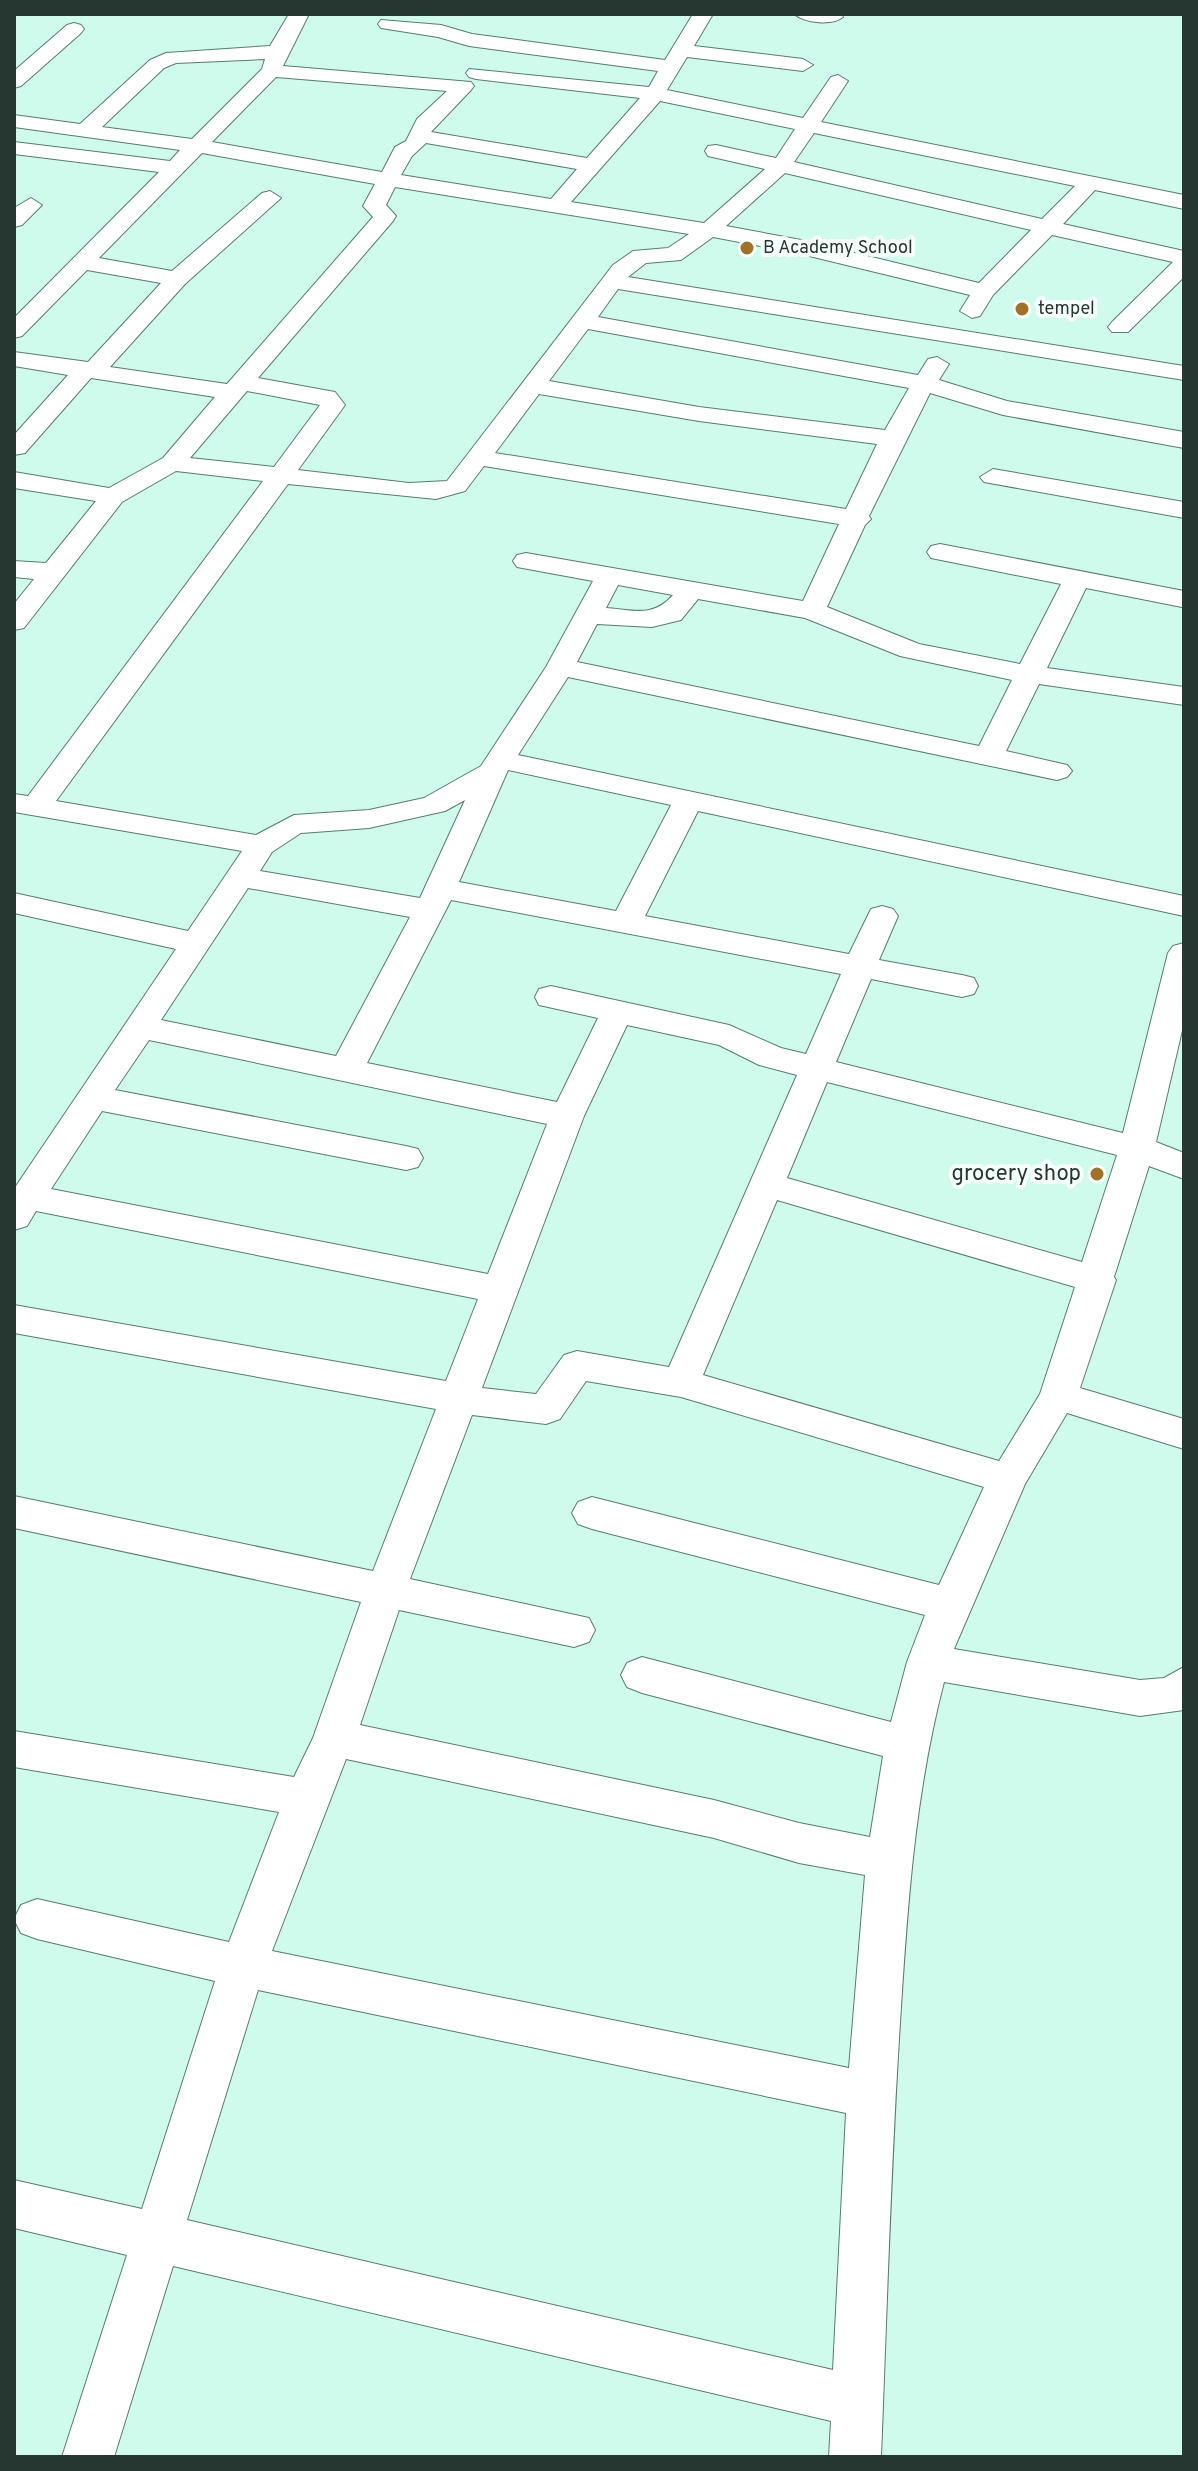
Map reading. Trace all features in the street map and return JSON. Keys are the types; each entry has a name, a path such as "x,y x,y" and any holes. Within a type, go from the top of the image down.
{"street":[{"path":"14,331 200,145 274,61 299,14"},
{"path":"555,207 655,94 703,14"},
{"path":"804,14 833,17"},
{"path":"388,24 441,31 469,40 675,59 803,65"},
{"path":"14,82 74,29"},
{"path":"14,622 113,496 172,463 385,216 374,206 403,152 415,144 424,123 464,86 274,61 173,57 157,64 86,130"},
{"path":"476,73 655,94 1184,202"},
{"path":"172,463 436,491 456,486 481,458 531,385 612,281 641,256 673,255 709,230 781,166 812,125 838,81"},
{"path":"14,121 200,145 390,180 709,230 801,247 984,291"},
{"path":"419,136 593,165"},
{"path":"14,148 178,168"},
{"path":"716,151 1184,261"},
{"path":"812,611 858,519 876,472 923,383 984,291 1090,183"},
{"path":"16,448 177,279 270,198"},
{"path":"1120,327 1184,261"},
{"path":"83,262 177,279"},
{"path":"612,281 1184,373"},
{"path":"583,321 923,383 1012,410 1184,440"},
{"path":"14,359 332,401 329,412 25,805 261,845"},
{"path":"531,385 699,414 896,439"},
{"path":"481,458 858,519"},
{"path":"993,477 1184,510"},
{"path":"14,480 113,496"},
{"path":"940,552 1182,599"},
{"path":"526,561 812,611 910,650 977,666 1031,671 1184,696"},
{"path":"14,569 52,572"},
{"path":"346,1070 435,899 497,766 560,667 610,575"},
{"path":"988,757 1077,579"},
{"path":"588,615 661,617 671,614 692,589"},
{"path":"560,667 1057,771"},
{"path":"500,1290 21,1207 261,845 294,824 369,819 434,805 497,766 689,800 1184,906"},
{"path":"626,923 689,800"},
{"path":"241,877 626,923 962,986"},
{"path":"14,903 197,943"},
{"path":"681,1383 882,916"},
{"path":"855,2457 871,2095 888,1860 906,1744 928,1662 950,1605 1008,1479 1058,1396 1098,1280 1137,1148 1184,953"},
{"path":"551,997 729,1036 771,1057 1137,1148 1184,1167"},
{"path":"88,2457 243,1966 306,1798 334,1738 386,1589 567,1116 617,1012"},
{"path":"141,1027 567,1116"},
{"path":"94,1098 406,1158"},
{"path":"767,1185 1098,1280"},
{"path":"14,1319 514,1408 546,1409 577,1365 681,1383 1008,1479"},
{"path":"1058,1396 1184,1434"},
{"path":"14,1512 574,1630"},
{"path":"592,1513 950,1605"},
{"path":"928,1662 1140,1698 1175,1695 1184,1685"},
{"path":"642,1675 906,1744"},
{"path":"334,1738 888,1860"},
{"path":"14,1749 306,1798"},
{"path":"37,1919 243,1966 871,2095"},
{"path":"14,2204 856,2401"}],"place":[{"name":"B Academy School","path":"747,248"},
{"name":"tempel","path":"1022,309"},
{"name":"grocery shop","path":"1097,1174"}]}
